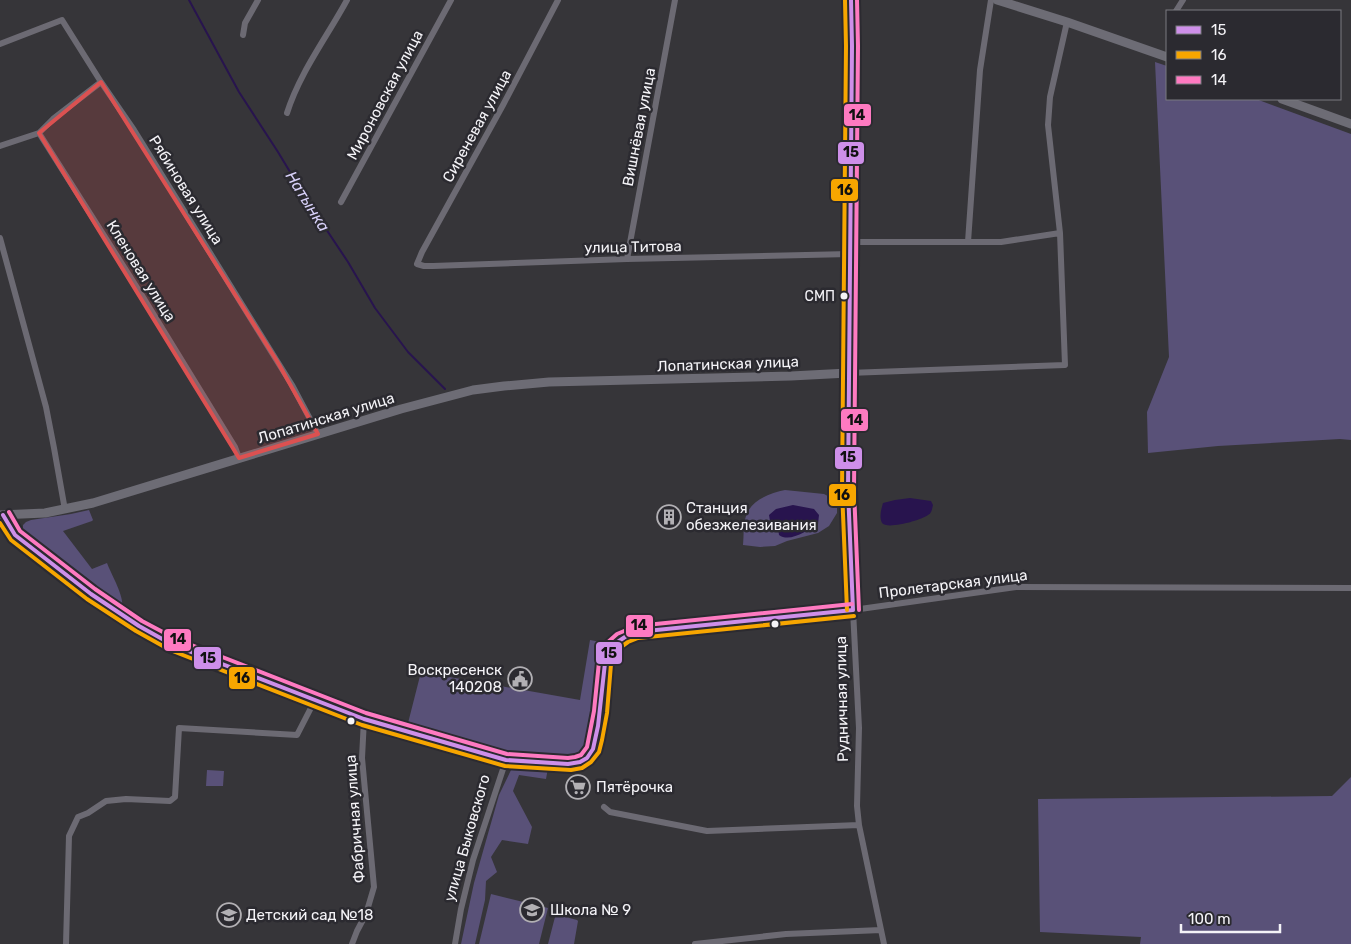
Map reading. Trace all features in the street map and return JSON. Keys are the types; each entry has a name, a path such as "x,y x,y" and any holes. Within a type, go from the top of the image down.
{"main road":[{"name":"Рудничная улица","path":"848,372 852,46 850,0"},
{"path":"997,0 1166,57"},
{"path":"1285,100 1351,124"},
{"name":"Лопатинская улица","path":"2,515 65,510 130,493 239,458 454,394 504,386 549,382 791,376 848,372"}],"street":[{"path":"243,35 244,23 258,0"},
{"path":"287,113 302,78 347,0"},
{"name":"Мироновская улица","path":"342,202 451,0"},
{"name":"Сиреневая улица","path":"417,264 558,0"},
{"name":"Вишнёвая улица","path":"627,259 675,0"},
{"path":"968,242 980,70 991,0"},
{"name":"Рябиновая улица","path":"0,44 62,20 134,130 287,377 318,434"},
{"name":"Лопатинская улица","path":"848,372 1065,365 1060,233 1048,125 1050,97 1067,22"},
{"path":"0,146 39,133 53,119 101,82"},
{"name":"Кленовая улица","path":"39,133 143,297 235,447 239,458"},
{"path":"850,242 1001,242 1060,233"},
{"path":"0,238 46,408 65,510"},
{"name":"улица Титова","path":"417,264 432,266 850,254"},
{"name":"Рудничная улица","path":"848,372 848,490 859,728 857,806 859,825 884,944"},
{"name":"улица Быковского","path":"2,515 15,535 91,594 139,626 173,645 364,719 506,760 473,860 455,944"},
{"name":"Пролетарская улица","path":"506,760 577,764 590,755 596,741 605,663 609,652 624,636 637,632 853,610 1016,587 1351,588"},
{"path":"66,944 69,836 78,817 106,801 126,799 170,801 175,797 179,728 297,735 315,700"},
{"name":"Фабричная улица","path":"352,944 366,914 374,887 362,758 364,719"},
{"path":"604,807 610,812 707,831 859,825"},
{"path":"695,944 786,934 880,930"}],"highlighted area":[{"path":"101,82 277,361 318,434 239,458 39,133"}],"shaded area":[{"path":"1155,62 1166,66 1166,100 1259,100 1351,134 1351,440 1218,446 1148,453 1147,412 1169,357"},
{"path":"785,490 824,494 837,501 837,513 829,526 818,533 775,546 743,545 745,519 748,510 767,495"},
{"path":"910,498 931,501 933,505 932,511 925,517 905,524 885,525 882,523 880,516 883,503"},
{"path":"793,505 814,509 819,515 818,524 794,537 783,537 779,535 778,528 770,521 769,515 776,509"},
{"path":"89,510 92,521 63,531 92,569 107,563 120,592 122,608 115,605 64,567 25,536 23,532 23,525 31,520"},
{"path":"590,640 601,642 599,694 592,747 577,757 514,755 407,727 421,672 580,700"},
{"path":"513,766 548,768 546,779 519,775 513,791 532,827 528,844 502,840 491,857 497,872 486,881 485,900 475,944 461,944 474,883 499,795"},
{"path":"207,770 224,771 223,786 206,786"},
{"path":"1351,777 1351,944 1140,944 1141,937 1040,932 1038,799 1332,796"},
{"path":"491,894 548,908 539,944 479,944"},
{"path":"558,915 578,921 574,944 548,944 555,917"}],"waterway":[{"name":"Натынка","path":"189,0 239,92 348,262 375,308 408,352 445,389"}],"transit line":[{"name":"16","path":"845,0 842,490 847,610"},
{"name":"15","path":"851,0 848,490 853,610"},
{"name":"14","path":"857,0 854,490 859,610"},
{"name":"14","path":"9,512 20,531 95,589 142,621 176,639 366,713 507,754 568,758 581,755 587,747 594,711 599,662 608,642 617,634 636,626 852,604"},
{"name":"15","path":"3,515 15,535 91,594 139,626 173,645 364,719 506,760 568,764 580,762 587,758 593,749 598,726 605,663 616,643 625,637 637,632 853,610"},
{"name":"16","path":"0,523 11,540 87,599 136,631 170,650 362,725 505,766 571,770 582,768 591,762 599,752 602,740 607,713 611,664 621,647 628,642 638,638 854,616"}],"place":[{"name":"СМП","path":"844,296"},
{"name":"Станция обезжелезивания","path":"669,517"},
{"name":"Воскресенск 140208","path":"520,679"},
{"name":"Пятёрочка","path":"578,787"},
{"name":"Школа № 9","path":"532,910"},
{"name":"Детский сад №18","path":"229,915"}]}
